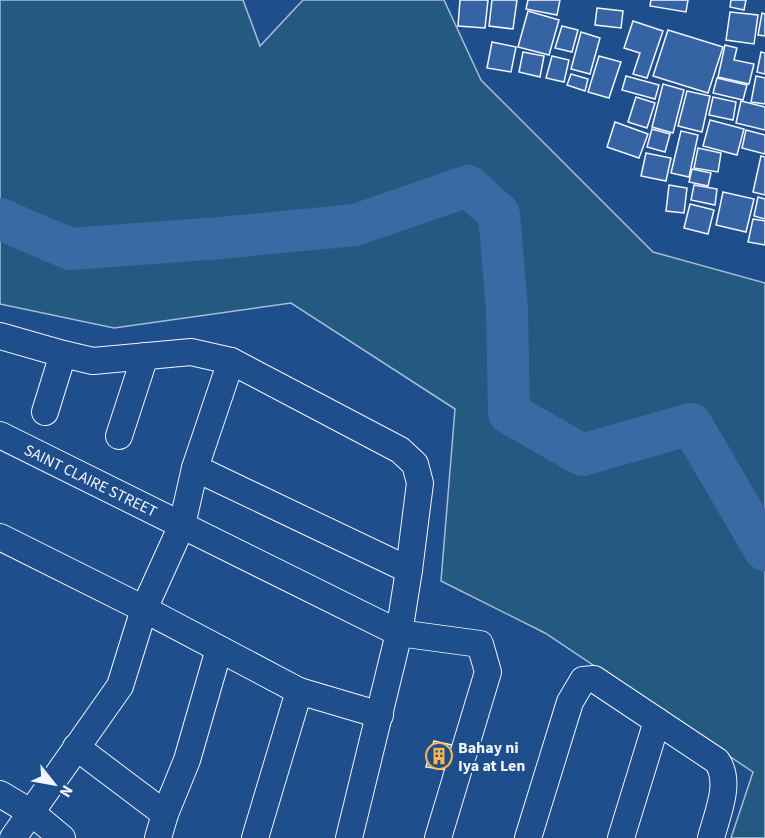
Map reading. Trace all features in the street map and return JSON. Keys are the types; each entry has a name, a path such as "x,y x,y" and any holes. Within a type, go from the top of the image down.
{"street":[{"path":"0,336 93,360 191,352 231,361 400,450 415,464 420,483 399,633 349,838"},
{"path":"45,411 63,354"},
{"path":"119,436 145,356"},
{"path":"13,838 120,686 144,609 182,525 195,468 231,361"},
{"name":"SAINT CLAIRE STREET","path":"0,435 399,633 480,644 489,672 438,838"},
{"path":"195,468 409,570"},
{"path":"0,537 144,609 299,691 380,715"},
{"path":"76,747 162,826 187,760 219,649"},
{"path":"528,838 570,702 583,680 594,679 717,761 723,771 724,784 711,838"},
{"path":"255,838 299,691"},
{"path":"621,838 657,721"},
{"path":"0,794 32,813 62,838"}],"shaded area":[{"path":"0,0 243,0 260,46 303,0 444,0 481,80 653,252 765,283 765,838 731,838 753,772 545,633 441,581 455,409 291,303 114,328 0,304"}],"building":[{"path":"460,0 488,0 485,28 458,26"},
{"path":"492,0 517,0 513,29 489,26"},
{"path":"528,0 560,0 557,15 526,9"},
{"path":"651,0 688,0 686,12 650,6"},
{"path":"731,0 746,0 744,10 730,7"},
{"path":"597,8 623,11 621,28 595,25"},
{"path":"528,11 559,20 549,55 518,47"},
{"path":"730,12 758,15 754,44 726,40"},
{"path":"762,13 765,14 765,36 758,35"},
{"path":"633,21 663,31 647,78 633,74 640,53 624,48"},
{"path":"562,26 578,30 572,52 555,48"},
{"path":"668,30 723,47 708,93 653,76"},
{"path":"581,32 600,38 590,74 571,69"},
{"path":"492,42 516,47 511,72 487,68"},
{"path":"725,45 737,48 734,60 754,64 749,84 718,77"},
{"path":"523,52 544,56 540,77 519,72"},
{"path":"761,52 765,53 765,74 757,72"},
{"path":"552,56 569,60 564,82 546,78"},
{"path":"599,56 621,62 609,98 588,92"},
{"path":"571,74 588,79 585,91 567,85"},
{"path":"626,76 659,85 655,99 622,90"},
{"path":"756,76 765,78 765,104 751,102"},
{"path":"717,78 747,85 743,100 713,93"},
{"path":"663,84 684,90 673,133 652,127"},
{"path":"687,91 710,96 702,132 678,126"},
{"path":"636,97 655,103 647,128 628,122"},
{"path":"713,97 736,102 733,120 709,115"},
{"path":"741,101 765,107 765,130 736,123"},
{"path":"710,120 744,129 737,155 703,146"},
{"path":"615,122 648,134 639,158 607,147"},
{"path":"652,129 670,134 665,152 647,147"},
{"path":"746,130 765,135 765,154 742,148"},
{"path":"681,131 698,135 689,177 671,173"},
{"path":"698,148 721,153 718,172 694,168"},
{"path":"646,153 671,158 666,181 641,176"},
{"path":"761,156 765,157 765,195 753,192"},
{"path":"692,169 711,173 708,186 689,182"},
{"path":"669,185 687,188 684,213 666,211"},
{"path":"694,185 717,189 715,205 691,200"},
{"path":"723,192 754,199 746,232 716,225"},
{"path":"758,197 765,199 765,219 754,216"},
{"path":"690,204 714,210 708,234 684,228"},
{"path":"753,219 765,221 765,245 748,242"},
{"name":"Bahay ni Iya at Len","path":"434,741 452,745 446,770 426,767"}],"waterway":[{"path":"0,219 70,249 355,225 468,186 499,214 507,310 509,413 582,455 691,424 765,550"}],"place":[{"name":"Bahay ni Iya at Len","path":"439,756"}]}
